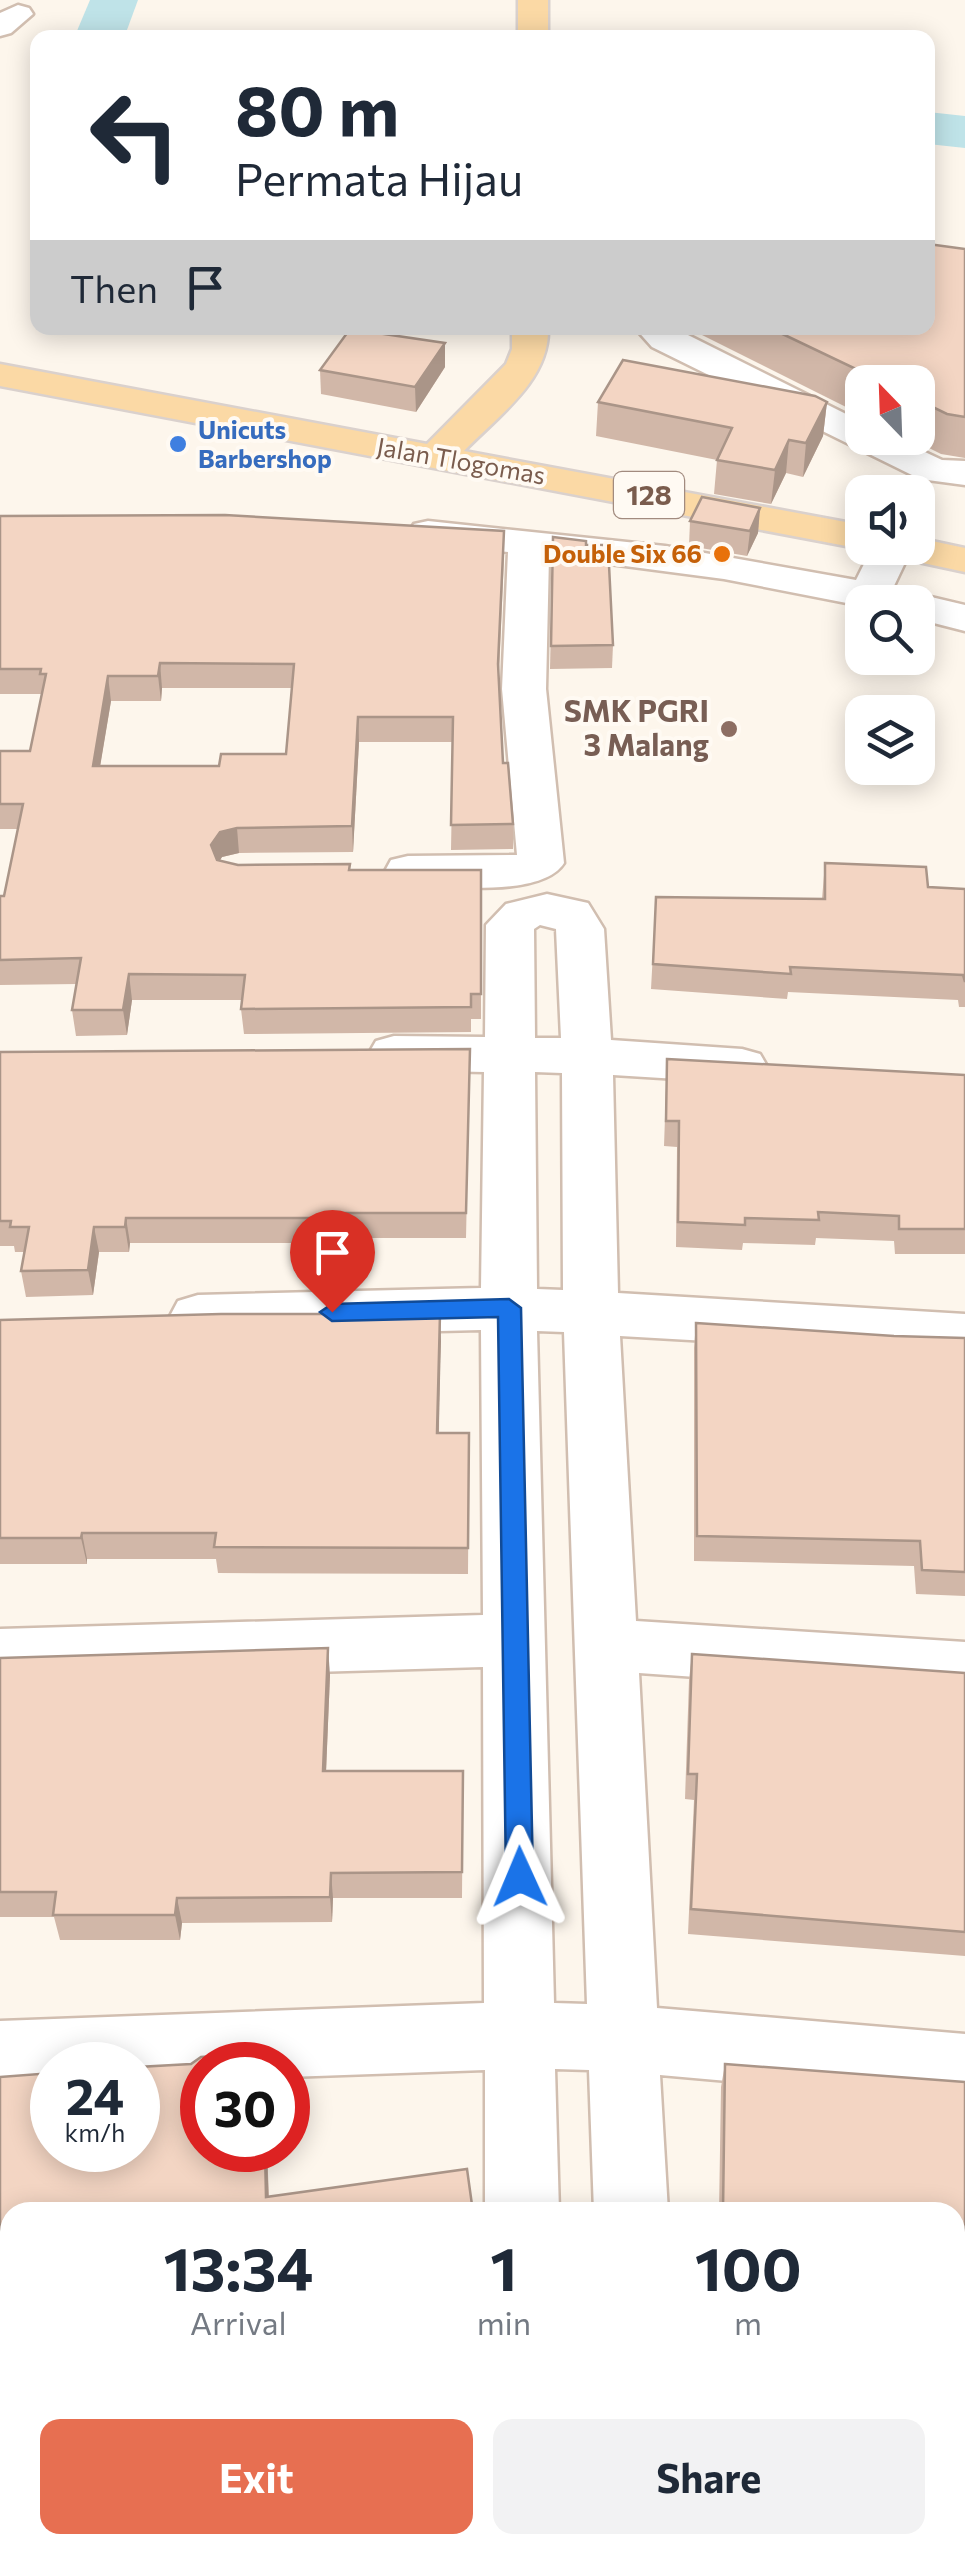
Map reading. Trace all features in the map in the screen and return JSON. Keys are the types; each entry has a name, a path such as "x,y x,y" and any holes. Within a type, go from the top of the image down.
{"main road":[{"path":"436,457 517,376 530,338"},
{"name":"Jalan Tlogomas","path":"0,375 845,535"},
{"path":"935,554 965,560"}],"street":[{"path":"661,335 845,428"},
{"path":"894,455 939,482"},
{"path":"385,530 529,541 716,565 845,591"},
{"path":"356,871 530,870 540,863 524,689 529,541"},
{"path":"935,611 965,618"},
{"path":"522,2202 509,1308 510,925 522,914 543,910 571,914 580,929 587,1056 591,1312 630,2202"},
{"path":"355,1053 587,1056 786,1068"},
{"path":"154,1317 509,1308 965,1336"},
{"path":"0,1655 516,1640"},
{"path":"608,1645 965,1669"},
{"path":"0,2054 522,2035 622,2038 965,2068"}],"building":[{"path":"935,245 965,249 965,417 935,408 935,365 847,365 785,335 935,335"},
{"path":"346,335 391,335 445,343 415,387 320,370"},
{"path":"623,360 815,396 827,402 806,443 789,440 775,470 717,460 732,428 598,402"},
{"path":"702,497 760,508 750,531 690,521"},
{"path":"225,515 504,531 498,664 503,763 508,763 513,824 451,825 453,717 358,717 352,826 237,828 220,832 211,845 217,860 238,865 350,864 349,870 481,870 481,994 471,994 471,1007 241,1009 245,975 129,974 123,1010 72,1010 81,958 0,960 0,896 4,896 23,804 0,804 0,751 30,751 46,674 40,674 41,669 0,669 0,516","holes":["160,663 294,664 286,754 221,754 219,766 93,766 108,676 158,676"]},
{"path":"553,537 586,541 586,545 608,545 613,645 551,646"},
{"path":"825,863 926,867 928,887 965,889 965,982 963,975 790,967 791,974 653,964 656,897 825,899"},
{"path":"470,1049 466,1213 126,1218 125,1227 94,1227 88,1270 21,1271 29,1227 10,1227 11,1221 0,1221 0,1052"},
{"path":"667,1059 965,1075 965,1229 899,1229 899,1216 818,1212 819,1220 745,1218 745,1225 678,1222 679,1121 666,1121"},
{"path":"440,1314 437,1433 469,1433 468,1548 214,1547 216,1533 82,1533 81,1538 0,1538 0,1320"},
{"path":"696,1323 965,1338 965,1572 922,1570 920,1541 697,1536"},
{"path":"328,1648 323,1771 463,1771 462,1872 331,1873 330,1897 177,1898 175,1915 53,1915 56,1892 0,1892 0,1658"},
{"path":"692,1654 965,1673 965,1932 691,1909 697,1774 688,1774"},
{"path":"725,2064 965,2082 965,2202 723,2202"},
{"path":"180,2065 180,2172 265,2172 266,2197 467,2169 472,2202 0,2202 0,2077 30,2075 30,2172 160,2172 160,2066"}],"waterway":[{"path":"102,30 114,0"},
{"path":"935,129 965,132"}],"place":[{"name":"Unicuts Barbershop","path":"178,444"},
{"name":"Double Six 66","path":"722,554"},
{"name":"SMK PGRI 3 Malang","path":"729,729"}],"route":[{"path":"332,1312 509,1308 520,1877"}]}
